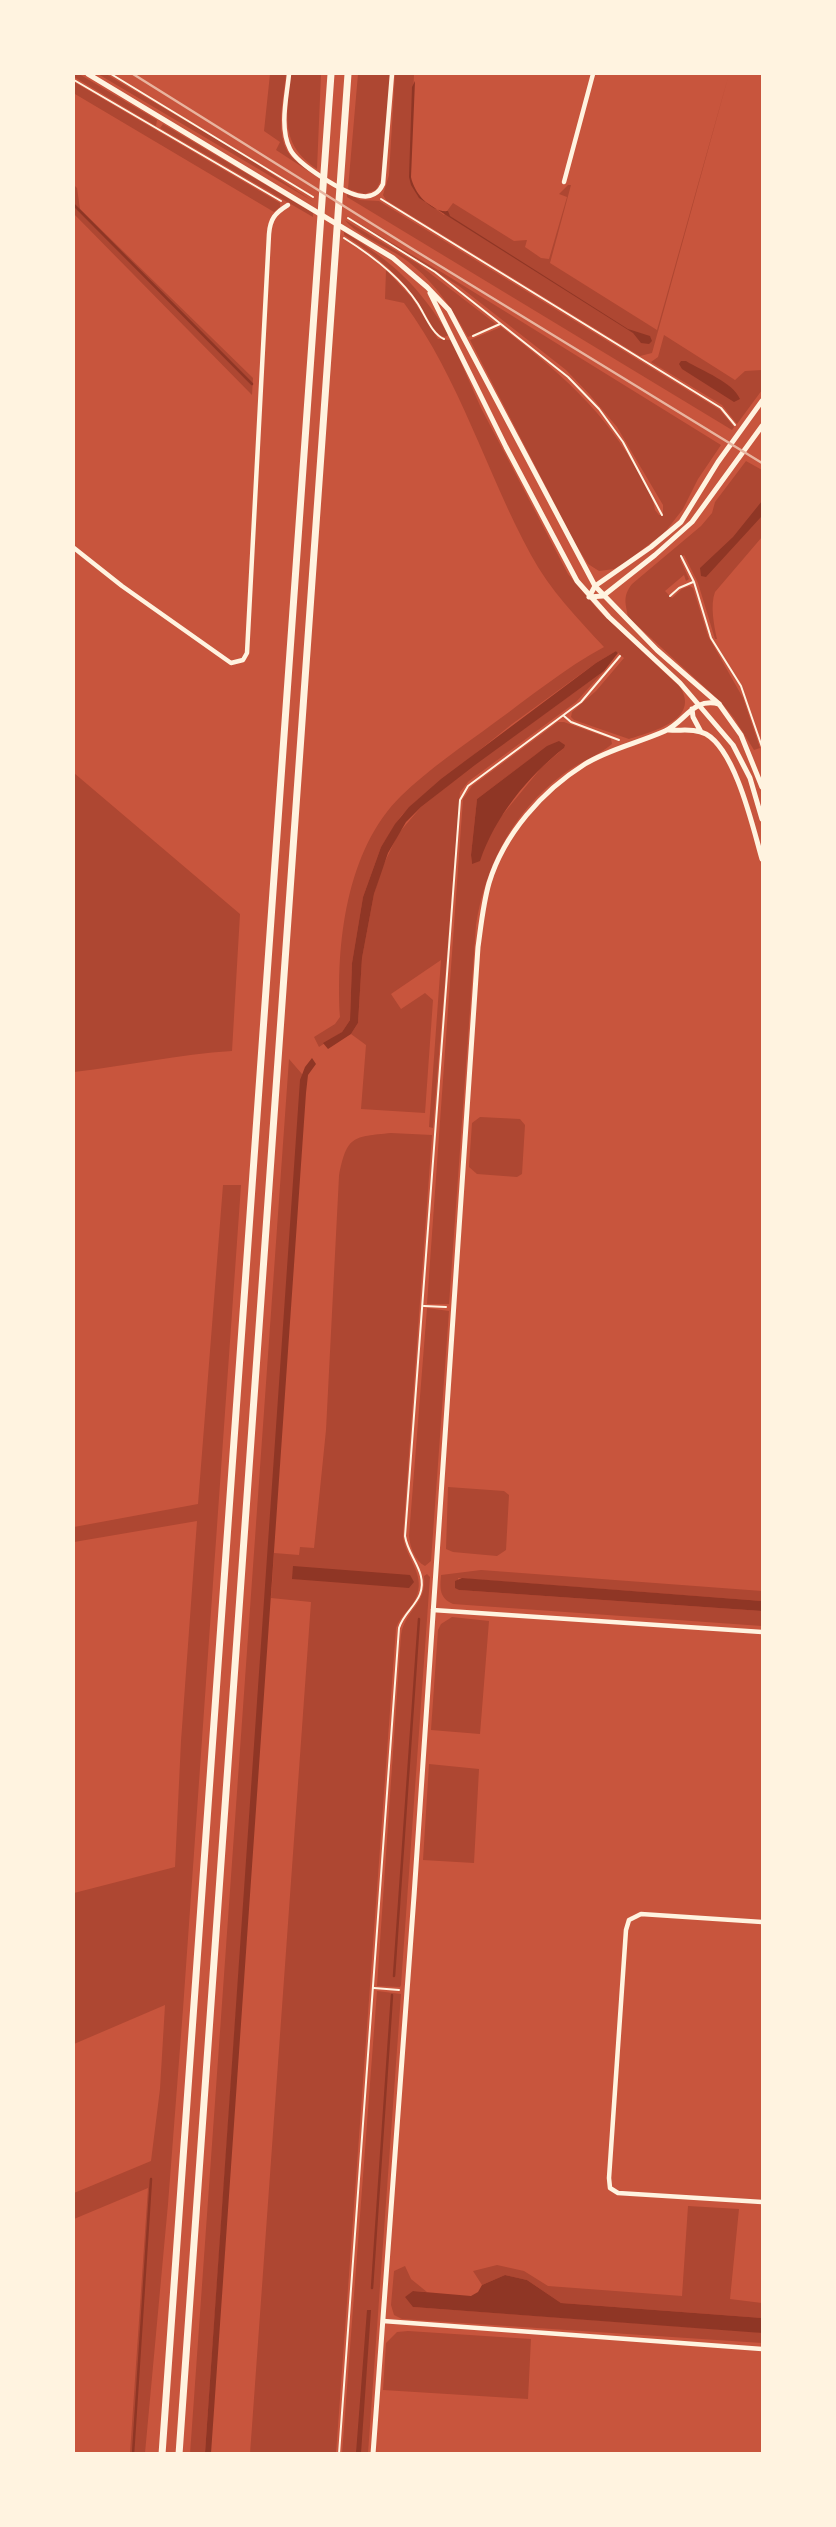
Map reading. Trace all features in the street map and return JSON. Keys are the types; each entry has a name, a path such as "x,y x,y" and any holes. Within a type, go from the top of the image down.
{"highway":[{"path":"162,2454 331,74"},
{"path":"179,2454 348,74"}],"street":[{"path":"88,74 393,258 449,310 594,586 657,650 719,704 741,735 762,787"},
{"path":"289,74 285,125 287,143 296,159 353,194 363,197 375,194 384,179 392,74"},
{"path":"564,182 593,74"},
{"path":"74,548 122,586 231,663 243,660 247,653 270,222 288,205"},
{"path":"427,287 562,556 589,597 674,677 739,755 750,778 762,819"},
{"path":"589,597 594,586 675,527 762,401"},
{"path":"589,597 603,596 686,528 762,426"},
{"path":"669,730 699,704 719,704"},
{"path":"692,709 692,717 702,733"},
{"path":"373,2454 478,947 489,883 499,857 535,806 558,784 586,763 622,746 669,730 694,729 702,733 714,741 727,759 739,782 762,859"},
{"path":"433,1610 762,1632"},
{"path":"762,1922 641,1914 629,1920 626,1930 610,2178 610,2188 618,2193 762,2202"},
{"path":"383,2321 762,2349"}],"path":[{"path":"111,74 312,196"},
{"path":"74,80 288,205"},
{"path":"375,194 395,209 721,408 736,426"},
{"path":"347,218 435,272 568,377 599,409 633,457 662,514"},
{"path":"344,238 393,275 414,298 440,338 452,335"},
{"path":"466,340 501,323"},
{"path":"681,556 694,582 711,638 741,686 762,747"},
{"path":"670,596 678,588 694,582"},
{"path":"339,2454 399,1628 416,1600 421,1585 420,1570 409,1551 405,1536 460,800 468,786 596,687 620,656"},
{"path":"563,715 571,722 615,738 622,746"},
{"path":"422,1306 454,1308"},
{"path":"373,1988 407,1990"}],"shaded area":[{"path":"74,74 79,74 157,120 156,126 74,77"},
{"path":"98,74 106,74 243,155 314,202"},
{"path":"270,74 286,74 281,116 285,146 293,158 316,176 276,150 280,142 264,131"},
{"path":"290,74 321,74 317,169 296,149 291,138 287,115"},
{"path":"358,74 390,74 383,176 376,190 364,194 348,189"},
{"path":"395,74 414,74 410,178 418,196 444,215 453,203 514,241 527,240 525,247 541,258 549,259 567,197 559,194 571,185 550,263 657,330 729,74 652,353 640,356 386,200 383,195 389,175"},
{"path":"415,81 411,177 427,203 419,198 409,177 412,87"},
{"path":"74,82 280,203 280,207 274,212 75,94 74,97"},
{"path":"163,124 313,213 313,217 160,128"},
{"path":"74,185 77,188 80,209 253,378 252,395 74,214"},
{"path":"347,193 360,200 379,201 720,410 734,427 732,430 347,197"},
{"path":"437,209 448,211 450,216 628,329 650,336 652,341 649,344 641,343 633,333"},
{"path":"346,216 721,445 698,479 683,509 665,532 614,569 599,571 588,564 470,340 501,327 561,376 612,432 640,476 655,510 659,515 663,514 663,505 617,427 566,370 459,286"},
{"path":"345,220 418,264 496,324 468,337 448,304 423,275 403,258 365,236"},
{"path":"344,232 404,276 427,302 449,335 444,337 437,332 396,276 377,258 344,235"},
{"path":"386,270 412,298 438,339 451,340 481,408 568,574 600,612 680,687 685,698 684,708 671,723 629,739 574,720 571,717 572,712 596,691 624,658 616,651 512,724 415,802 401,816 381,847 363,897 352,963 350,1020 342,1032 319,1047 314,1037 335,1024 340,1017 340,959 348,899 356,870 382,818 401,796 435,767 562,673 604,647 564,603 538,568 457,394 424,332 404,303 385,299"},
{"path":"664,335 735,380 745,371 762,370 762,390 737,424 722,405 651,362 658,357"},
{"path":"686,361 724,382 740,399 734,402 682,369 679,364"},
{"path":"746,461 762,470 762,537 715,592 713,609 717,639 698,583 684,555 680,559 689,579 686,581 684,575 665,591 672,598 682,589 690,586 693,588 708,636 743,698 760,748 754,750 721,702 628,617 626,600 632,584 701,526 712,513 715,502"},
{"path":"762,501 761,517 706,577 701,576 700,568 733,537"},
{"path":"616,651 618,653 604,671 475,765 406,822 388,853 374,894 362,958 358,1023 351,1034 328,1049 323,1043 342,1032 350,1020 352,963 363,897 381,847 395,824 409,807 441,779 596,663"},
{"path":"604,671 576,702 469,781 460,792 433,1128 429,1127 441,960 391,994 401,1009 425,993 433,1000 425,1113 361,1109 366,1045 351,1034 358,1023 362,958 374,894 382,868 398,834 421,807 475,764"},
{"path":"558,722 611,739 612,744 562,775 529,806 504,842 486,882 476,925 449,1304 427,1304 463,799 472,786","holes":["564,748 541,768 499,819 472,864 477,799 538,753"]},
{"path":"559,741 565,745 564,748 525,785 494,829 480,861 472,864 477,799 547,746"},
{"path":"74,773 240,914 232,1051 74,1072"},
{"path":"312,1058 316,1064 308,1075 306,1093 211,2453 205,2453 300,1080"},
{"path":"289,1059 302,1074 205,2453 190,2454"},
{"path":"480,1117 520,1119 525,1125 522,1174 517,1177 477,1174 469,1167 472,1123"},
{"path":"391,1133 432,1135 403,1536 417,1572 419,1587 415,1600 396,1628 336,2453 250,2454 311,1602 271,1598 274,1553 299,1555 300,1547 314,1548 326,1430 339,1176 342,1163 349,1145 354,1141"},
{"path":"223,1185 241,1185 183,2009 145,2453 130,2453 148,2188 74,2219 74,2193 151,2161 160,2089 165,2005 74,2044 74,1893 175,1867 197,1521 74,1542 74,1527 198,1504"},
{"path":"427,1308 449,1311 431,1561 425,1566 418,1561 409,1536"},
{"path":"448,1487 504,1491 509,1495 506,1550 497,1556 446,1549"},
{"path":"293,1566 410,1575 414,1582 409,1588 292,1579"},
{"path":"481,1570 762,1591 762,1601 458,1578 459,1590 762,1611 762,1626 453,1604 445,1599 441,1588 441,1575"},
{"path":"427,1574 430,1577 401,1985 377,1986 401,1635 403,1626 422,1594 424,1576"},
{"path":"462,1578 762,1601 762,1611 459,1590 455,1588 455,1581"},
{"path":"452,1617 489,1621 480,1734 431,1730 438,1630 441,1624"},
{"path":"429,1764 479,1769 474,1863 423,1860"},
{"path":"377,1991 401,1994 368,2453 342,2454"},
{"path":"688,2206 739,2209 730,2299 762,2303 762,2318 561,2303 527,2280 505,2275 482,2285 473,2271 497,2265 524,2271 548,2286 682,2296"},
{"path":"405,2266 411,2279 427,2292 413,2291 413,2307 756,2332 762,2333 762,2343 402,2319 394,2315 391,2305 394,2271"},
{"path":"505,2275 527,2280 561,2303 762,2318 762,2333 413,2307 405,2297 413,2291 471,2296 478,2292 482,2285"},
{"path":"367,2310 371,2310 361,2453 356,2453"},
{"path":"397,2332 531,2339 528,2399 383,2390 386,2343"}],"waterway":[{"path":"74,205 252,384"},
{"path":"394,1976 419,1619"},
{"path":"372,2288 392,1995"},
{"path":"133,2454 151,2179"}],"railway":[{"path":"133,74 762,463"}]}
